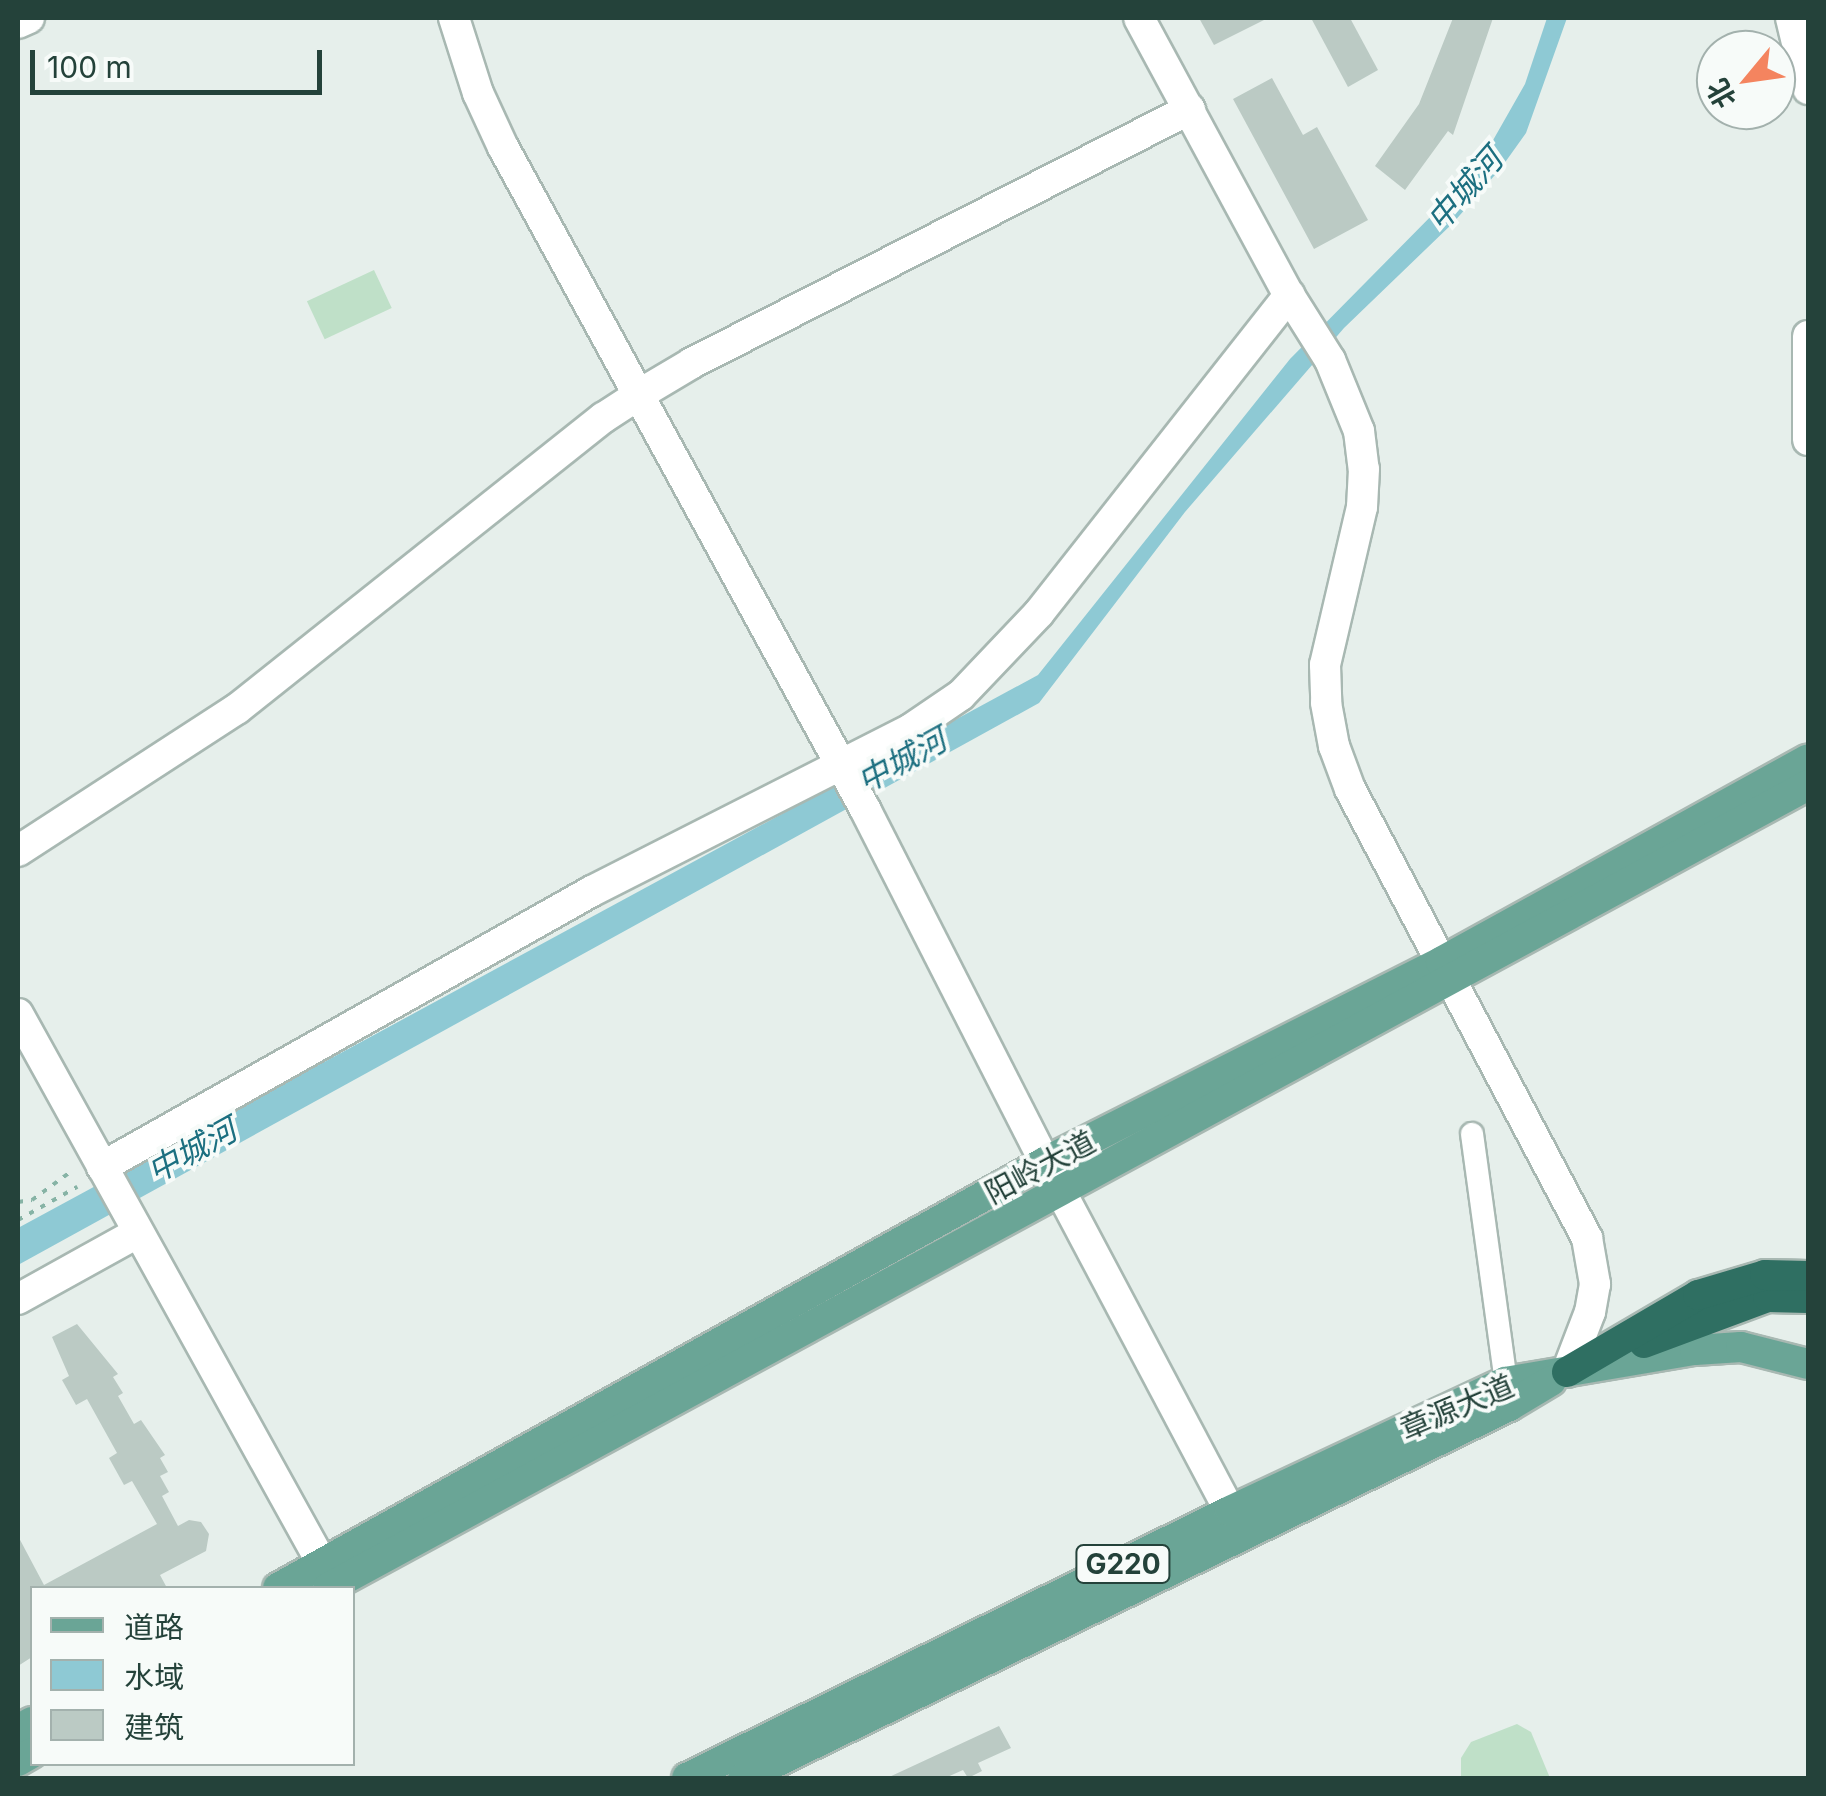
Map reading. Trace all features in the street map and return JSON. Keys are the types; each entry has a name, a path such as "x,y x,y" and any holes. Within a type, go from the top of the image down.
{"highway":[{"name":"G220","path":"1567,1372 1698,1295 1765,1275 1808,1276"},
{"name":"G220","path":"1567,1372 1768,1297 1808,1298"}],"main road":[{"name":"阳岭大道","path":"1446,972 1808,759"},
{"name":"阳岭大道","path":"289,1586 328,1579 1052,1176 1808,785"},
{"name":"章源大道","path":"687,1778 1230,1511 1507,1394 1567,1372 1695,1350 1741,1347 1808,1364"},
{"name":"章源大道","path":"743,1778 1507,1394"}],"street":[{"path":"18,23 29,18"},
{"path":"454,18 478,94 504,148 866,809 1052,1176 1230,1511"},
{"path":"1139,18 1288,295 1330,360 1353,412 1364,470 1362,506 1326,665 1326,703 1334,746 1350,789 1594,1257 1590,1312 1567,1372"},
{"path":"1791,18 1808,88"},
{"path":"18,851 237,709 603,418 640,394 692,363 1190,108"},
{"path":"102,1167 592,891 746,810 842,766 948,703 1007,651 1288,295"},
{"path":"1808,336 1808,440"},
{"path":"18,1014 328,1579"},
{"path":"1472,1134 1507,1394"},
{"path":"18,1299 134,1228"}],"path":[{"path":"18,1202 32,1200 68,1173"},
{"path":"18,1220 77,1187"}],"green space":[{"path":"374,270 392,308 325,339 307,301"},
{"path":"1517,1724 1531,1732 1550,1778 1461,1778 1461,1758 1471,1742"}],"water":[{"name":"中城河","path":"1547,18 1567,18 1526,133 1501,168 1453,223 1344,328 1185,512 1039,703 18,1265 18,1228 1038,675 1290,359 1443,204 1492,142 1525,84"}],"building":[{"path":"1199,18 1268,18 1214,45"},
{"path":"1311,18 1350,18 1378,70 1348,87"},
{"path":"1453,18 1493,18 1453,135 1448,131 1405,190 1375,166 1419,104"},
{"path":"1272,78 1303,135 1317,127 1368,220 1314,249 1233,99"},
{"path":"77,1324 118,1374 113,1377 123,1393 118,1396 134,1424 141,1420 165,1455 160,1458 168,1472 160,1476 169,1492 162,1496 178,1526 189,1520 201,1522 209,1534 206,1551 160,1575 166,1586 30,1586 30,1658 18,1666 18,1536 44,1585 157,1524 132,1481 124,1485 109,1458 117,1453 87,1399 76,1405 62,1380 69,1376 52,1337"},
{"path":"999,1726 1011,1748 978,1763 982,1771 968,1778 963,1770 945,1778 887,1778"}]}
